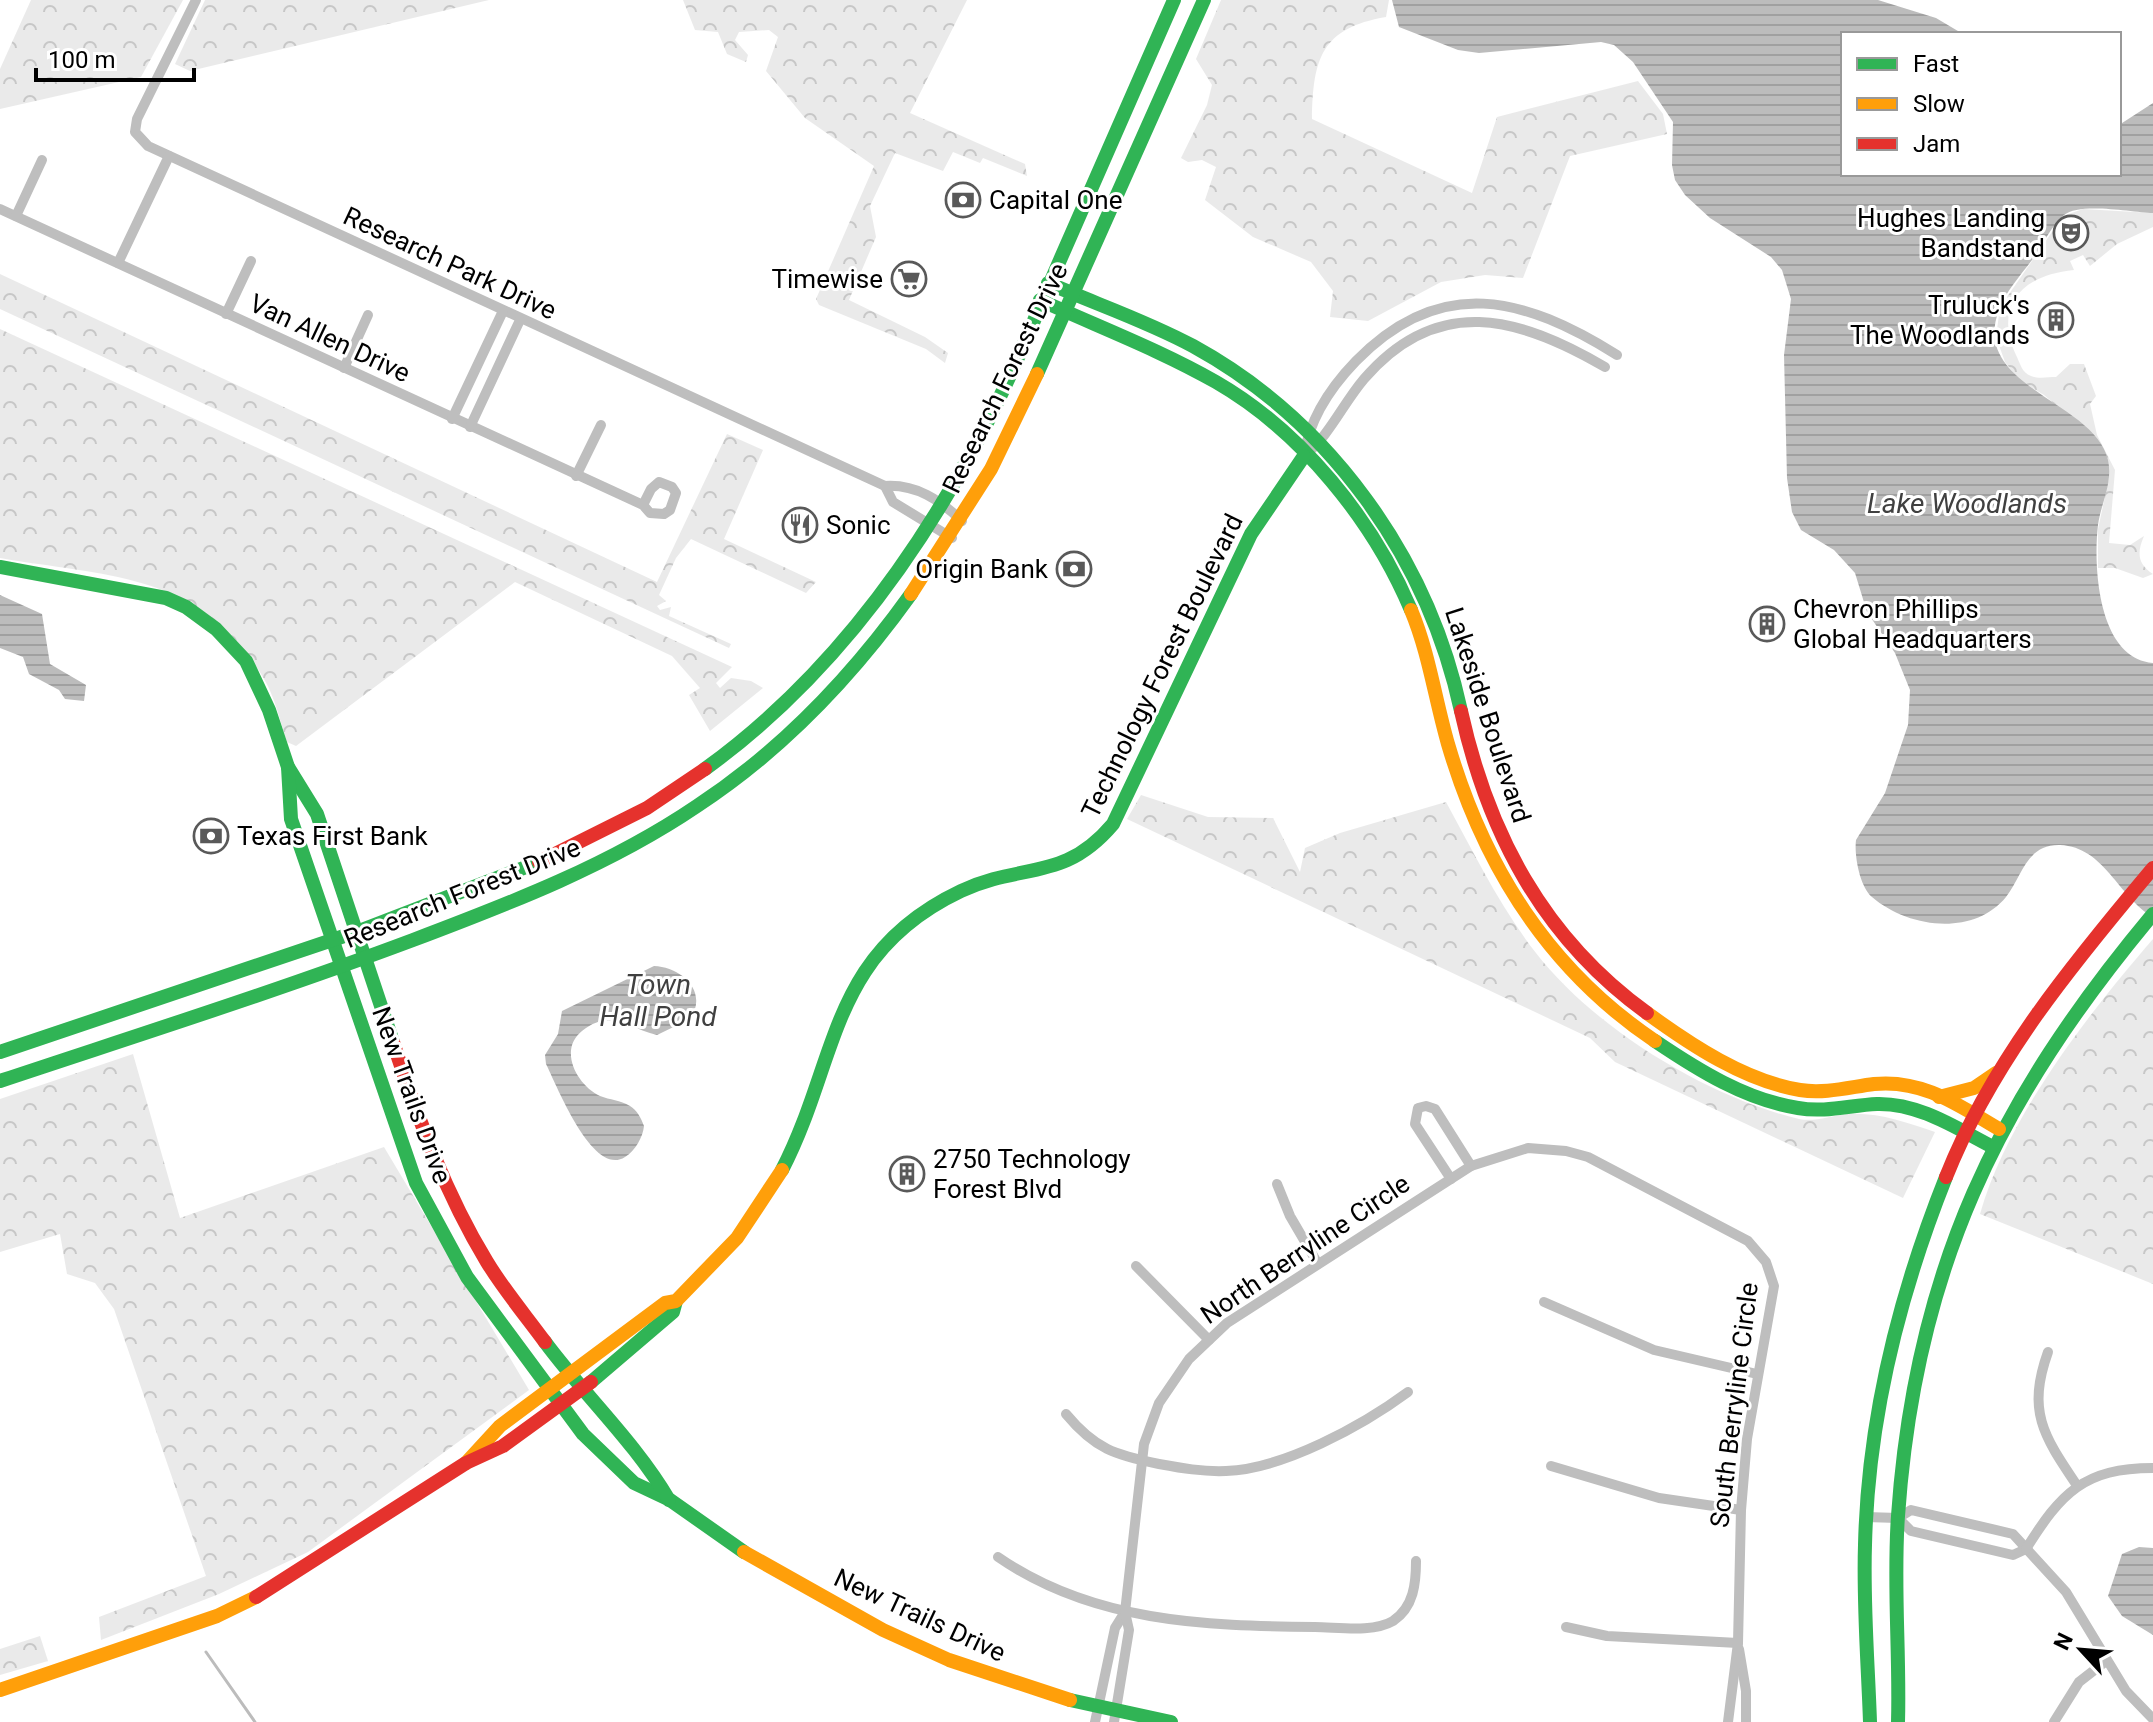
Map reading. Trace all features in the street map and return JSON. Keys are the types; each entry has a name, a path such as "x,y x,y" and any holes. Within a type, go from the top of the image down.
{"street":[{"name":"Research Park Drive","path":"196,0 137,119 138,139 520,320 885,486 905,485 944,503 962,521"},
{"name":"Research Forest Drive","path":"0,1052 332,942 525,871 597,837 718,760 775,712 842,643 882,594 944,503 995,407 1174,0"},
{"name":"Research Forest Drive","path":"0,1081 341,968 534,895 609,860 733,781 793,731 840,684 902,609 962,521 1018,418 1204,0"},
{"path":"118,263 169,156"},
{"path":"16,216 42,160"},
{"name":"Van Allen Drive","path":"0,209 643,505"},
{"path":"226,314 251,261"},
{"name":"Lakeside Boulevard","path":"1048,283 1193,346 1240,376 1322,442 1363,495 1411,571 1450,668 1477,775 1514,864 1552,922 1610,985 1662,1023 1752,1073 1803,1091 1914,1085 1999,1129"},
{"name":"Lakeside Boulevard","path":"1040,300 1219,385 1270,420 1352,510 1396,576 1419,628 1459,780 1499,874 1531,926 1569,972 1649,1040 1742,1089 1801,1109 1887,1104 1908,1106 1991,1146"},
{"name":"Technology Forest Boulevard","path":"1304,456 1308,429 1339,379 1366,351 1398,326 1436,307 1472,302 1522,308 1574,329 1617,355"},
{"path":"452,419 503,311"},
{"path":"344,368 368,315"},
{"path":"470,427 520,320"},
{"name":"Technology Forest Boulevard","path":"0,1690 245,1604 326,1557 466,1463 503,1446 581,1391 673,1312 676,1301 734,1242 769,1195 784,1166 853,993 886,945 928,910 984,882 1062,867 1094,849 1113,824 1251,534 1304,456 1322,442 1350,396 1381,361 1412,337 1440,325 1475,320 1522,328 1571,348 1605,367"},
{"path":"576,476 601,425"},
{"name":"Research Park Drive","path":"885,486 893,502 952,538"},
{"name":"New Trails Drive","path":"0,567 145,593 194,612 234,644 254,674 288,767 317,814 423,1134 446,1182 488,1264 581,1391 649,1466 670,1500"},
{"path":"1396,576 1411,571"},
{"name":"New Trails Drive","path":"288,767 291,819 416,1183 467,1277 559,1406 634,1483 670,1500 749,1555 883,1630 1001,1680 1096,1715 1171,1722"},
{"path":"1459,780 1477,775"},
{"path":"1870,1722 1863,1589 1866,1517 1882,1377 1895,1319 1929,1216 1965,1133 2053,987 2153,868"},
{"path":"1898,1722 1898,1518 1904,1443 1927,1327 1957,1225 1999,1129 2071,1017 2153,914"},
{"path":"1649,1040 1662,1023"},
{"path":"1939,1097 1974,1088 2000,1071"},
{"path":"1742,1089 1752,1073"},
{"path":"1451,1179 1415,1124 1418,1108 1426,1106 1435,1109 1471,1166"},
{"name":"South Berryline Circle","path":"1471,1166 1528,1148 1566,1151 1610,1166 1748,1241 1766,1262 1774,1286 1757,1374 1741,1510 1738,1643 1728,1722"},
{"path":"416,1183 438,1165"},
{"name":"North Berryline Circle","path":"1115,1717 1129,1630 1125,1612 1141,1460 1159,1403 1189,1359 1227,1323 1471,1166"},
{"path":"416,1183 446,1182"},
{"path":"1277,1184 1290,1216 1318,1264"},
{"path":"1136,1266 1165,1299 1209,1340"},
{"name":"Technology Forest Boulevard","path":"466,1463 478,1446 500,1426 571,1377 665,1303 676,1301"},
{"path":"1544,1302 1654,1350 1757,1374"},
{"path":"2048,1352 2040,1376 2038,1411 2049,1444 2076,1484"},
{"path":"1066,1414 1091,1441 1110,1453 1198,1471 1248,1469 1285,1457 1378,1415 1408,1392"},
{"path":"1551,1466 1659,1498 1741,1510"},
{"path":"1898,1518 1911,1531 2013,1555 2026,1549 2076,1484 2113,1471 2153,1468"},
{"path":"1866,1517 1898,1518 1911,1510 1974,1522 2013,1534 2066,1592 2126,1691 2153,1719"},
{"path":"998,1557 1046,1587 1125,1612 1203,1624 1369,1627 1391,1623 1402,1613 1416,1583 1416,1561"},
{"name":"North Berryline Circle","path":"1096,1715 1115,1628 1125,1612"},
{"path":"1566,1627 1607,1636 1738,1643"},
{"name":"South Berryline Circle","path":"1738,1643 1746,1691 1746,1722"},
{"path":"2054,1722 2079,1682 2106,1661"}],"green space":[{"path":"31,0 183,0 141,77 0,109 0,69"},
{"path":"205,0 489,0 190,71 175,64"},
{"path":"683,0 967,0 910,113 1025,164 1027,176 983,158 980,163 953,152 943,171 895,153 870,206 876,237 849,300 925,337 948,353 945,363 926,349 819,305 816,299 874,166 805,118 766,71 778,37 769,30 739,32 735,40 748,55 746,62 727,54 718,32 695,30"},
{"path":"1221,0 1389,0 1386,17 1347,29 1334,38 1325,50 1315,79 1312,119 1472,193 1497,117 1638,81 1663,114 1667,134 1570,156 1523,278 1485,275 1441,282 1368,321 1330,317 1333,291 1311,262 1253,237 1205,200 1216,167 1202,160 1188,162 1181,158 1207,105 1212,85 1196,59"},
{"path":"2083,209 2153,213 2153,227 2117,244 2090,266 2083,255 2070,261 2074,270 2040,278 2027,286 2017,295 2011,307 2008,321 2010,337 2025,373 2031,376 2056,377 2070,364 2084,364 2096,396 2090,404 2097,435 2115,470 2109,543 2130,545 2144,536 2140,557 2153,574 2143,578 2115,568 2098,568 2098,529 2109,478 2093,436 2044,395 2019,380 2005,362 1996,337 2000,307 2063,216"},
{"path":"0,274 657,582 727,434 763,450 724,539 816,582 806,593 691,539 676,558 659,595 666,601 657,606 660,610 671,607 669,616 731,644 729,648 0,309"},
{"path":"0,329 732,667 716,683 720,688 731,678 751,681 763,688 710,731 689,695 700,688 672,656 515,582 296,746 287,742 264,679 239,644 212,618 182,599 115,576 0,558"},
{"path":"1141,795 1208,817 1273,818 1300,872 1305,848 1340,833 1446,802 1499,898 1536,953 1560,981 1620,1033 1691,1077 1764,1109 1805,1120 1847,1114 1870,1115 1891,1118 1935,1132 1903,1198 1615,1062 1590,1038 1127,819"},
{"path":"2153,939 2153,1284 1980,1214 2009,1141 2029,1105 2102,1000"},
{"path":"133,1054 180,1218 384,1147 529,1390 308,1552 219,1594 101,1640 99,1617 206,1576 114,1309 95,1283 67,1274 60,1234 0,1252 0,1099"},
{"path":"40,1636 48,1661 0,1675 0,1649"}],"water":[{"name":"Lake Woodlands","path":"1392,0 1878,0 1936,18 1960,32 1841,32 1841,176 2121,176 2121,124 2153,103 2153,213 2093,208 2064,215 2005,297 1999,310 1995,336 2002,358 2017,376 2081,422 2098,440 2108,460 2109,477 2099,517 2097,543 2103,608 2120,646 2135,658 2153,663 2153,917 2130,898 2089,854 2060,845 2049,846 2032,856 2012,889 1992,910 1959,923 1940,924 1903,916 1872,897 1859,871 1856,840 1885,793 1908,725 1910,690 1895,653 1867,612 1855,573 1834,550 1801,530 1792,512 1787,478 1784,355 1791,299 1782,270 1771,257 1710,218 1685,195 1675,180 1672,165 1673,122 1633,62 1614,45 1601,42 1479,53 1458,50 1399,27"},
{"path":"0,595 42,614 50,664 86,685 84,701 65,699 59,690 29,674 23,657 0,648"},
{"name":"Town Hall Pond","path":"654,966 674,971 689,982 696,999 690,1019 657,1035 619,1022 602,1021 582,1031 571,1048 573,1066 584,1084 600,1096 632,1108 644,1126 632,1151 625,1157 613,1160 589,1143 578,1127 546,1064 545,1055 558,1034 562,1011"},
{"path":"2139,1547 2153,1548 2153,1635 2122,1616 2108,1596 2122,1554"}],"waterway":[{"path":"206,1652 255,1722"}],"traffic: fast":[{"path":"705,769 794,694 834,651 871,607 937,511 994,409 1174,0"},
{"path":"1037,374 1204,0"},
{"path":"1048,283 1193,346 1242,377 1288,413 1329,454 1366,499 1398,548 1446,654 1461,711"},
{"path":"1040,300 1195,370 1247,402 1277,426 1305,452 1355,511 1395,576 1411,610"},
{"path":"782,1170 801,1129 843,1013 861,978 885,946 917,917 961,891 983,882 1059,863 1095,843 1113,824 1251,534 1304,456"},
{"path":"0,567 166,598 186,607 216,629 246,661 269,710 288,767 317,814 393,1042"},
{"path":"0,1081 413,940 523,897 630,847 728,784 786,736 865,654 911,594"},
{"path":"288,767 291,819 416,1183 467,1277 583,1434 634,1483 670,1500 744,1552"},
{"path":"0,1052 359,931 539,862"},
{"path":"1898,1722 1896,1567 1907,1427 1923,1344 1945,1267 1973,1193 2008,1122 2050,1052 2098,983 2153,914"},
{"path":"1655,1041 1705,1073 1741,1091 1779,1104 1808,1109 1893,1105 1937,1118 1991,1146"},
{"path":"1870,1722 1865,1567 1872,1450 1889,1357 1901,1312 1946,1177"},
{"path":"591,1382 673,1312 676,1301"},
{"path":"545,1342 641,1458 669,1500"},
{"path":"1070,1700 1171,1722"}],"traffic: slow":[{"path":"911,594 991,469 1037,374"},
{"path":"1411,610 1463,789 1501,873 1552,948 1583,982 1617,1013 1655,1041"},
{"path":"1647,1013 1719,1060 1759,1079 1800,1090 1819,1091 1874,1084 1908,1086 1940,1096 1999,1129"},
{"path":"1939,1097 1974,1088 1996,1073"},
{"path":"466,1463 500,1426 665,1303 676,1301 737,1238 782,1170"},
{"path":"744,1552 883,1630 949,1660 1070,1700"},
{"path":"0,1690 217,1616 256,1597"}],"traffic: jam":[{"path":"1461,711 1487,799 1525,880 1578,951 1610,983 1647,1013"},
{"path":"539,862 647,808 705,769"},
{"path":"1946,1177 1987,1093 2037,1014 2153,868"},
{"path":"393,1042 423,1127 458,1209 494,1272 545,1342"},
{"path":"256,1597 466,1463 503,1446 591,1382"}],"place":[{"name":"Capital One","path":"963,200"},
{"name":"Hughes Landing Bandstand","path":"2071,233"},
{"name":"Timewise","path":"909,279"},
{"name":"Truluck's The Woodlands","path":"2056,320"},
{"name":"Sonic","path":"800,525"},
{"name":"Origin Bank","path":"1074,569"},
{"name":"Chevron Phillips Global Headquarters","path":"1767,624"},
{"name":"Texas First Bank","path":"211,836"},
{"name":"2750 Technology Forest Blvd","path":"907,1174"}]}
